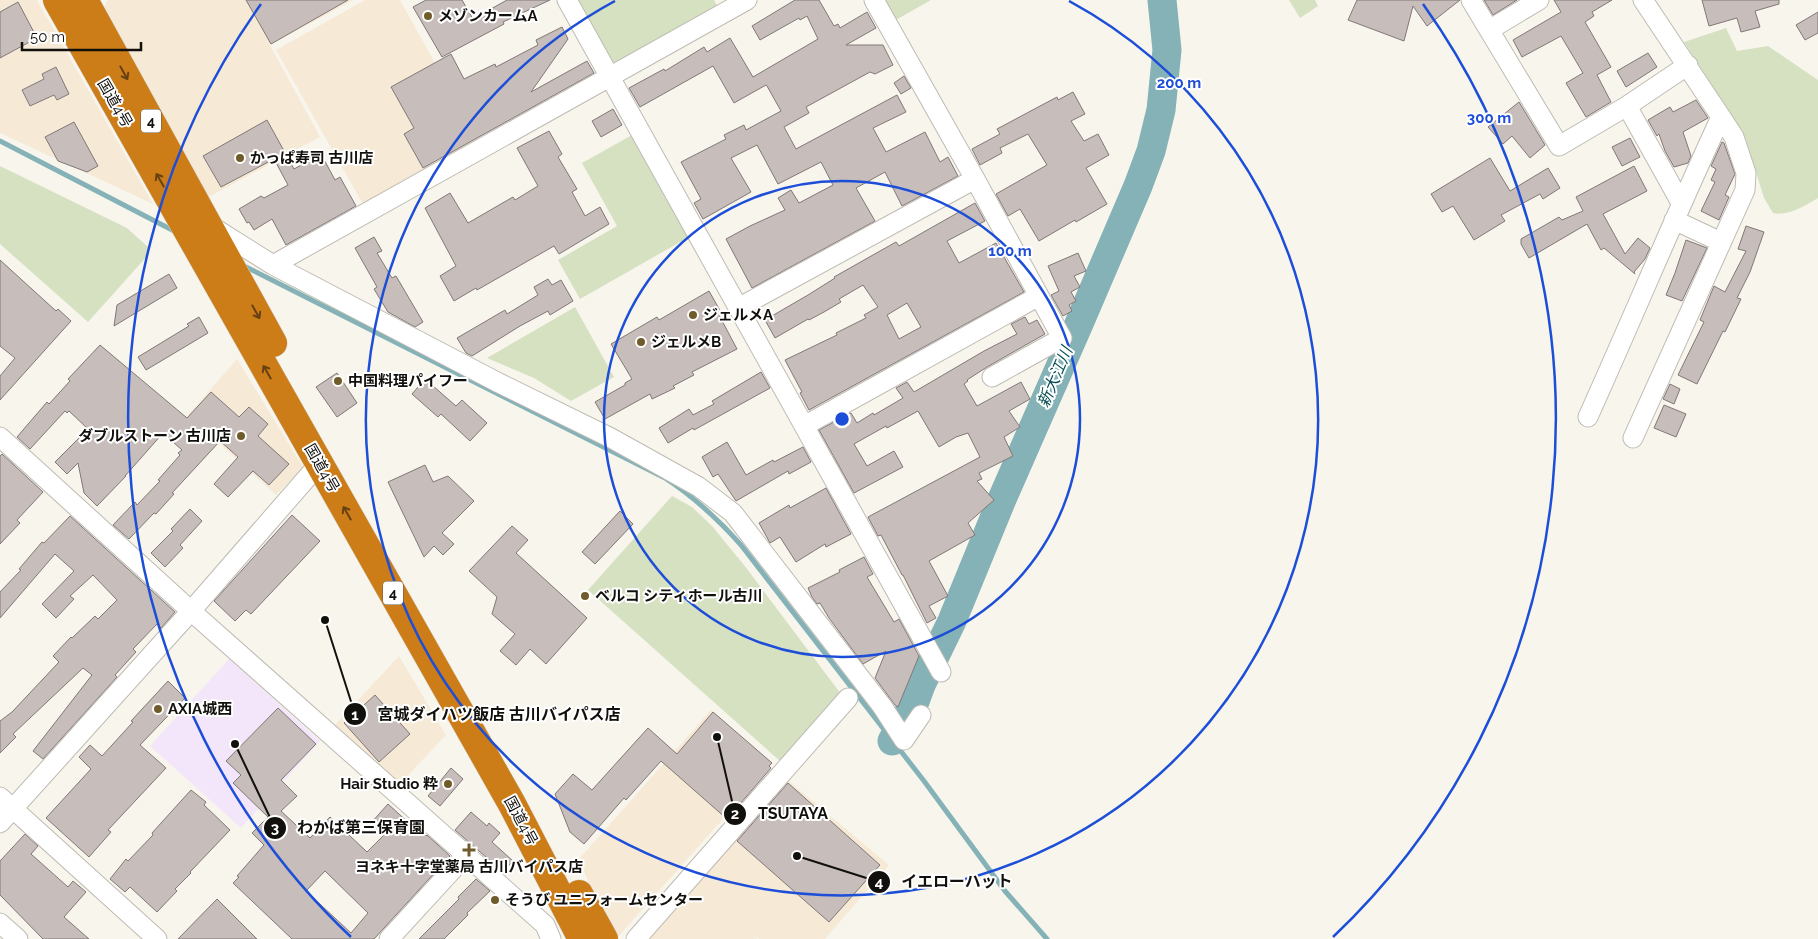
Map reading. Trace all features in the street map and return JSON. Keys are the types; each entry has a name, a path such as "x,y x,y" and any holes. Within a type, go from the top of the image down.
{"highway":[{"name":"国道4号","path":"57,0 202,235 232,270 604,939"},
{"name":"国道4号","path":"84,0 319,464 512,804 582,939"}],"street":[{"path":"568,0 941,671"},
{"path":"274,265 747,0"},
{"path":"874,0 1062,338 992,377"},
{"path":"1471,0 1558,146 1627,106 1688,65"},
{"path":"1489,30 1539,0"},
{"path":"1633,438 1745,190 1746,173 1734,137 1688,65 1643,0"},
{"path":"1627,106 1677,212 1721,242"},
{"path":"1588,417 1631,322 1677,212 1721,117"},
{"path":"738,308 975,179"},
{"path":"202,235 274,265 499,383 611,438 700,487 733,513 882,706 912,728"},
{"path":"804,426 1039,296"},
{"path":"0,437 191,611 545,926 551,939"},
{"path":"0,823 6,803 191,611 319,464"},
{"path":"636,939 848,698"},
{"path":"6,803 158,939"},
{"path":"389,939 466,855"},
{"path":"0,923 18,939"}],"shaded area":[{"path":"0,0 37,0 153,204 0,133"},
{"path":"108,0 353,0 270,45 320,137 207,198 103,8"},
{"path":"365,0 400,0 480,144 365,208 276,50"},
{"path":"237,359 303,467 276,495 188,415"},
{"path":"399,656 446,735 398,786 333,727"},
{"path":"229,659 320,741 241,828 150,746"},
{"path":"711,710 772,764 616,939 612,939 579,859"},
{"path":"785,778 889,865 825,939 759,939 757,937 756,939 647,939"}],"green space":[{"path":"575,0 714,0 719,9 614,69"},
{"path":"882,0 931,0 894,21"},
{"path":"1289,0 1315,0 1318,6 1300,18"},
{"path":"1726,28 1737,51 1768,46 1818,80 1818,198 1790,212 1773,213 1764,198 1745,137 1684,42"},
{"path":"632,135 689,237 580,299 558,260 617,226 582,163"},
{"path":"0,166 127,228 149,248 149,254 88,322 0,244"},
{"path":"575,307 614,377 571,401 534,378 487,358"},
{"path":"672,496 692,507 712,526 744,565 841,694 781,762 588,590"}],"building":[{"path":"246,0 348,0 271,44"},
{"path":"426,0 462,0 473,19 507,0 550,0 503,22 504,24 442,57 413,7"},
{"path":"795,0 819,0 834,26 838,24 840,28 867,12 876,28 846,45 883,45 893,65 875,74 870,72 806,107 809,113 784,127 796,149 897,95 906,112 873,128 886,152 925,132 940,162 948,157 958,176 902,206 885,172 856,188 875,221 752,288 726,239 785,210 778,198 791,190 799,203 833,185 821,162 778,184 757,145 731,158 751,192 703,219 694,203 701,199 681,162 726,139 724,135 744,125 746,130 781,111 767,86 734,103 713,66 640,107 629,88 664,69 665,71 704,47 707,52 730,38 753,77 818,39 807,16 800,20 799,18 760,40 752,26"},
{"path":"1357,0 1460,0 1427,26 1413,6 1404,41 1348,20"},
{"path":"1484,0 1517,0 1493,15"},
{"path":"1554,0 1612,0 1592,12 1594,16 1585,22 1611,67 1597,75 1611,102 1586,117 1566,83 1583,73 1561,36 1522,57 1513,40 1561,12"},
{"path":"1702,0 1779,0 1779,4 1755,11 1760,27 1741,32 1737,18 1709,26"},
{"path":"18,2 37,38 0,58 0,12"},
{"path":"1818,12 1818,33 1805,40 1796,25"},
{"path":"562,27 568,39 531,92 587,61 594,73 423,168 404,134 414,128 391,87 451,54 464,79 495,64 496,67 538,45 536,40"},
{"path":"1648,53 1657,67 1626,87 1617,71"},
{"path":"56,67 69,94 57,100 54,95 30,106 22,90 44,79 42,74"},
{"path":"904,76 911,88 901,94 894,83"},
{"path":"1073,92 1085,114 1071,121 1084,141 1098,134 1109,155 1086,168 1107,204 1039,241 1020,209 1008,216 996,194 1047,165 1028,134 1000,148 1002,153 980,165 972,149 1000,134 997,129 1057,97 1058,100"},
{"path":"1696,100 1708,118 1683,132 1691,156 1688,163 1674,167 1665,151 1659,134 1657,136 1648,120 1670,107 1673,112"},
{"path":"1519,102 1545,145 1530,158 1512,136 1503,144 1488,127"},
{"path":"613,109 622,125 601,137 592,121"},
{"path":"267,120 294,169 321,154 335,180 340,177 356,206 286,245 272,219 254,230 249,222 247,223 239,209 261,196 264,198 288,185 274,159 221,187 203,156"},
{"path":"74,122 98,166 87,172 58,161 45,137"},
{"path":"549,131 562,154 558,157 577,189 572,192 585,216 600,207 609,224 559,254 554,246 454,301 440,276 456,266 425,208 450,193 468,223 513,197 515,200 538,186 517,148"},
{"path":"1630,138 1640,157 1622,166 1612,147"},
{"path":"1722,142 1735,174 1725,195 1729,197 1719,220 1701,211 1715,182 1711,180 1716,169 1711,166"},
{"path":"1490,158 1510,191 1548,168 1560,188 1543,199 1540,194 1501,215 1505,221 1474,240 1453,206 1442,212 1431,194"},
{"path":"1634,166 1647,191 1603,214 1625,254 1638,238 1650,248 1645,259 1634,272 1635,274 1604,248 1601,250 1587,224 1529,258 1521,244 1521,239 1559,217 1562,220 1583,211 1576,197"},
{"path":"975,203 985,221 947,241 959,263 996,243 1024,292 809,410 785,360 837,335 836,333 866,318 864,315 878,307 863,285 839,299 841,302 775,338 765,320 808,295 834,277 896,242 899,246","holes":["907,303 921,327 899,339 887,315"]},
{"path":"1746,226 1764,232 1750,272 1737,298 1741,299 1697,384 1678,375 1704,322 1700,320 1714,286 1725,292 1746,251 1738,249"},
{"path":"374,237 382,251 377,253 392,278 396,276 423,322 415,327 388,312 374,289 377,287 355,248"},
{"path":"1686,240 1707,248 1682,301 1666,295"},
{"path":"1078,253 1086,271 1074,276 1080,287 1071,292 1076,301 1069,305 1072,311 1063,316 1051,295 1059,291 1048,266"},
{"path":"0,260 56,311 58,309 71,321 0,400 0,376 15,358 0,346"},
{"path":"169,274 177,288 114,326 117,305"},
{"path":"548,279 552,285 561,280 573,301 550,315 548,311 520,326 472,356 466,353 457,338 505,310 507,314 538,295 534,287"},
{"path":"709,291 722,314 719,315 737,349 692,372 694,375 673,386 675,388 652,399 650,394 605,419 595,402 632,379 611,344 657,317 659,320"},
{"path":"199,317 208,333 146,370 138,357 189,326 187,324"},
{"path":"1025,317 1029,324 1037,320 1045,334 987,367 964,384 977,406 1021,382 1030,399 1009,411 1020,427 1004,437 1013,456 979,473 982,479 977,481 994,500 968,523 975,535 929,561 948,596 929,606 936,618 927,623 881,535 878,536 868,517 980,457 968,433 956,437 939,447 918,411 887,428 886,426 854,444 867,466 894,451 903,467 854,493 819,430 851,413 857,423 873,413 874,415 903,398 896,388 907,382 914,392 1017,334 1011,324"},
{"path":"100,345 187,418 211,392 239,417 249,407 268,424 258,436 289,464 269,485 253,471 228,497 214,484 238,457 220,441 172,493 174,494 156,514 154,513 129,539 113,525 135,502 137,505 160,481 158,480 180,455 178,453 182,450 163,433 97,506 84,493 78,463 67,474 55,462 88,429 69,411 67,413 65,411 30,449 17,437 47,402 49,404 70,381 68,379"},
{"path":"761,372 770,388 668,443 659,428 689,409 693,415 714,404 712,401"},
{"path":"337,373 357,403 337,417 316,387"},
{"path":"425,379 456,406 462,400 487,423 470,441 441,414 438,417 412,394"},
{"path":"1670,384 1680,389 1674,404 1663,399"},
{"path":"1664,405 1686,414 1676,437 1654,428"},
{"path":"727,442 746,475 773,460 774,462 803,447 811,462 789,474 788,471 736,501 718,474 713,477 702,457"},
{"path":"2,454 43,492 17,520 20,523 0,544 0,456"},
{"path":"425,465 433,482 448,476 474,501 442,533 454,544 443,555 434,546 424,557 388,482"},
{"path":"826,488 851,534 826,547 825,544 796,562 780,537 770,543 759,523 789,505 790,508"},
{"path":"190,509 202,521 180,545 183,548 165,567 151,553 173,531 171,529"},
{"path":"620,511 633,524 595,564 582,552"},
{"path":"292,515 320,541 251,614 246,610 235,621 214,601"},
{"path":"70,516 175,612 161,628 157,624 133,649 136,652 115,675 117,677 43,759 33,751 92,675 83,668 13,734 16,737 0,753 0,721 12,712 59,662 53,656 71,637 95,616 98,619 117,600 93,575 70,596 74,599 56,618 42,604 74,571 55,554 0,618 0,592 21,570 19,569 42,542 44,543"},
{"path":"512,526 528,540 516,553 587,618 546,664 530,649 516,665 500,651 515,634 492,614 497,597 469,571"},
{"path":"864,557 873,574 867,577 894,622 899,619 919,656 898,707 875,678 886,651 863,664 820,603 817,604 808,588"},
{"path":"168,681 185,698 140,745 166,768 108,830 111,832 89,857 46,818 91,769 79,757 90,745 102,756"},
{"path":"375,695 410,734 379,762 344,723"},
{"path":"278,708 316,744 281,780 297,796 281,811 310,838 330,817 367,852 384,835 371,823 388,804 450,856 374,939 292,939 233,883 264,845 252,833 268,817 233,783 241,775 226,761","holes":["325,871 368,913 351,933 306,891"]},
{"path":"713,712 772,763 769,766 771,768 727,819 661,761 626,800 624,798 584,844 570,832 555,794 573,774 592,790 648,728 677,754"},
{"path":"451,768 463,779 440,806 428,796"},
{"path":"788,783 880,865 829,922 737,841"},
{"path":"191,790 206,802 204,805 230,830 190,872 175,889 177,891 157,912 130,887 125,892 110,879 126,859 128,861 153,835 152,833"},
{"path":"471,812 487,826 489,823 500,833 492,842 513,861 503,872 455,830"},
{"path":"25,834 38,846 31,854 68,887 73,881 86,892 64,917 89,939 43,939 0,895 0,861"},
{"path":"476,879 490,891 467,913 468,915 444,939 419,939 459,899 458,897"},
{"path":"217,899 257,939 178,939"}],"waterway":[{"name":"新大江川","path":"892,741 914,704 921,685 952,621 1002,499 1138,186 1151,151 1161,110 1167,50 1162,0"},
{"path":"0,141 176,232"},
{"path":"242,265 665,478 696,501 741,545 924,781 1005,891 1047,939"}],"place":[{"name":"メゾンカームA","path":"428,16"},
{"name":"かっぱ寿司 古川店","path":"240,158"},
{"name":"ジェルメA","path":"693,315"},
{"name":"ジェルメB","path":"641,342"},
{"name":"中国料理パイフー","path":"338,381"},
{"name":"ダブルストーン 古川店","path":"241,436"},
{"name":"ベルコ シティホール古川","path":"585,596"},
{"name":"宮城ダイハツ飯店 古川バイパス店","path":"325,620"},
{"name":"AXIA城西","path":"158,709"},
{"name":"TSUTAYA","path":"717,737"},
{"name":"わかば第三保育園","path":"235,744"},
{"name":"Hair Studio 粋","path":"448,784"},
{"name":"ヨネキ十字堂薬局 古川バイパス店","path":"469,850"},
{"name":"イエローハット","path":"797,856"},
{"name":"そうび ユニフォームセンター","path":"495,900"}]}
